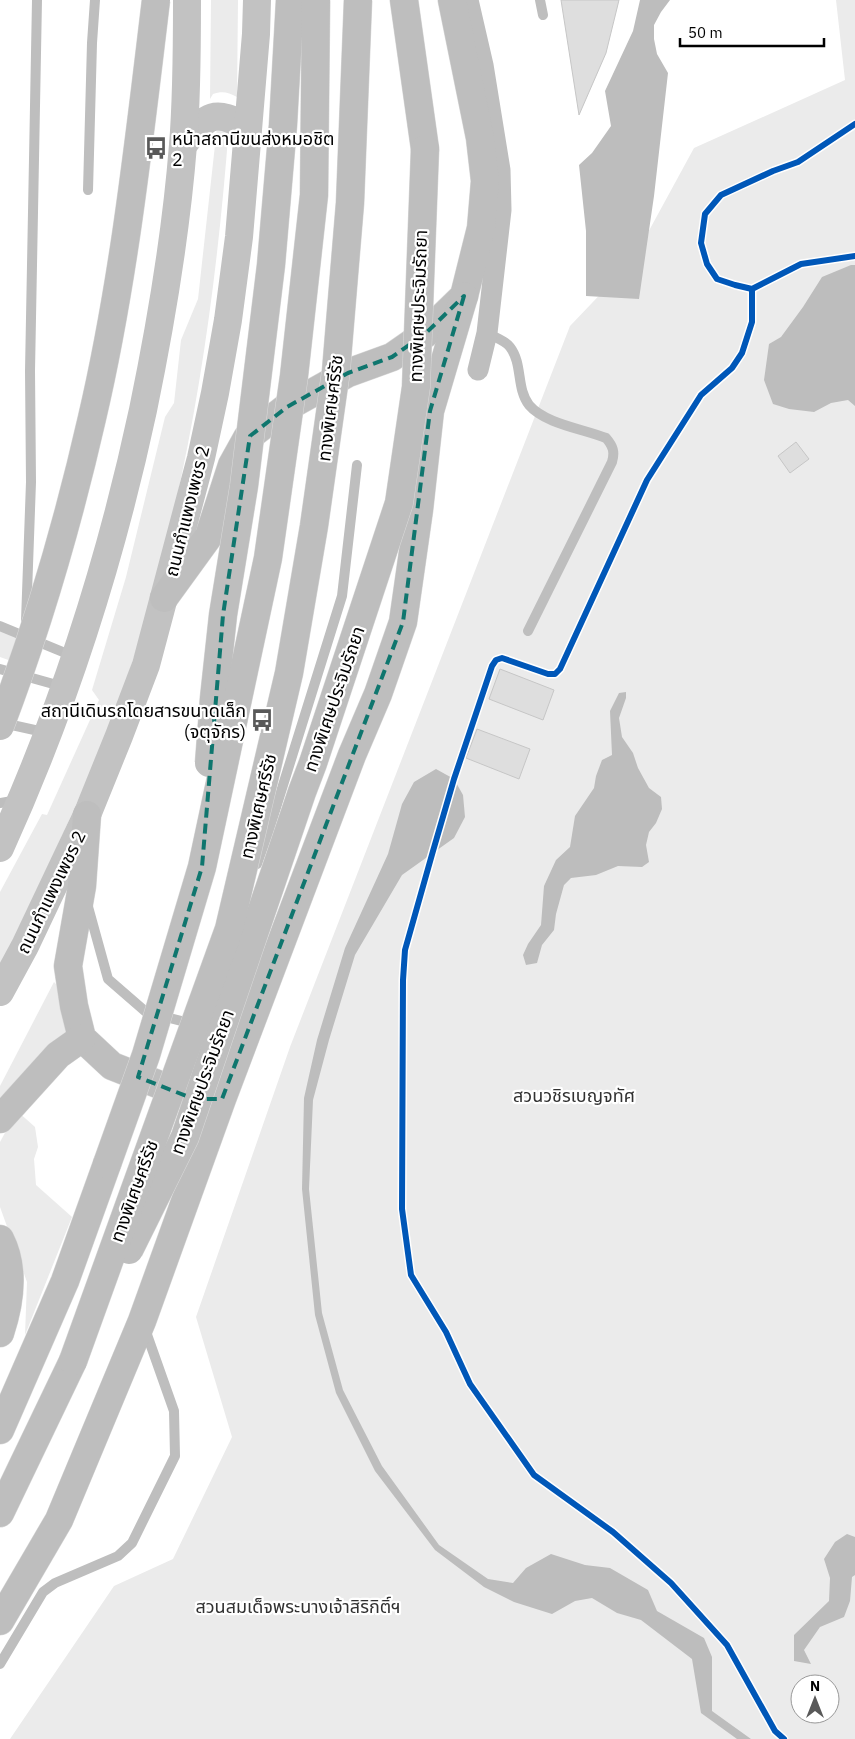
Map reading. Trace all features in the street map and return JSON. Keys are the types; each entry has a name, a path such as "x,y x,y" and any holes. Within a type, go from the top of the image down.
{"highway":[{"path":"0,724 38,617 65,529 92,417 114,305 134,176 156,0"},
{"path":"202,867 214,698 223,615 244,486 271,265 283,125 290,0"},
{"name":"ทางพิเศษศรีรัช","path":"0,1430 65,1281 107,1164 146,1055 202,867 268,558 294,376 314,194 316,0"},
{"name":"ทางพิเศษศรีรัช","path":"0,1512 73,1361 229,929 289,673 314,526 336,371 350,203 358,0"},
{"name":"ทางพิเศษประจิมรัถยา","path":"73,1361 185,1137 316,754 399,503 416,387 424,149 404,0"},
{"path":"0,1621 59,1520 142,1321 222,1099 234,1042 378,694 403,622 419,510 430,411 464,296 481,228 485,180 480,138 452,0"},
{"path":"164,598 209,536 232,465 247,438 287,407 348,373 392,357 426,334 464,296"},
{"path":"87,816 82,886 68,966 74,1006 82,1038 112,1066 194,1099 222,1099"},
{"path":"0,1119 58,1055 82,1038"},
{"path":"0,1239 6,1250 10,1284 5,1318 0,1333"}],"main road":[{"path":"0,848 11,801 49,733 66,688 104,570 123,497 155,350 172,247 183,144 187,0"},
{"name":"ถนนกำแพงเพชร 2","path":"0,992 25,946 87,816 146,665 201,458 228,320 239,237 256,34 257,0"},
{"path":"183,144 204,121 214,116 232,119 248,128"}],"street":[{"path":"468,0 483,65 500,170 501,210 488,333 478,370"}],"lane":[{"path":"25,637 31,482 30,371 37,0"},
{"path":"88,190 91,53 95,0"},
{"path":"540,0 542,16"},
{"path":"488,333 510,346 518,363 523,395 530,406 548,418 606,438 612,445 614,455 528,631"},
{"path":"206,1027 342,596 357,465"},
{"path":"0,626 76,657"},
{"path":"0,669 66,688"},
{"path":"0,724 49,733"},
{"path":"82,886 108,979 146,1012 206,1027 234,1042"},
{"path":"0,1664 43,1592 55,1583 118,1556 132,1544 175,1456 174,1411 142,1321"}],"highlighted area":[{"path":"464,296 430,411 403,622 222,1099 194,1099 138,1077 202,867 223,615 250,436 287,407 348,373 392,357 425,334"}],"green space":[{"path":"211,0 238,0 237,97 219,92 213,94 210,99"},
{"name":"สวนวชิรเบญจทัศ","path":"836,0 855,0 855,1739 10,1739 114,1586 173,1559 232,1437 196,1317 290,1047 570,326 633,260 694,148 845,80"},
{"path":"229,125 217,255 199,384 174,512 158,575 140,638 111,722 76,805 0,967 0,892 42,814 47,815 99,700 92,690 126,577 165,417 174,403 181,340 198,299 217,127"},
{"path":"0,626 25,637 14,662 0,657"},
{"path":"54,982 63,992 67,1032 0,1099 0,1086"},
{"path":"17,1111 35,1127 38,1147 34,1159 36,1185 72,1217 25,1335 27,1282 0,1207 0,1142"}],"shaded area":[{"path":"640,0 670,0 654,25 657,54 668,73 654,196 639,299 586,296 586,231 579,165 592,153 611,126 605,91 633,31"},
{"path":"855,265 855,406 848,400 831,403 814,412 789,409 773,404 764,380 769,344 781,337 822,277"},
{"path":"626,692 626,698 619,718 622,737 633,753 638,768 649,788 661,797 662,809 656,823 649,832 646,845 649,862 642,867 618,866 596,875 571,878 564,885 556,914 554,930 542,945 537,963 526,965 523,955 541,925 544,886 556,860 570,847 575,816 594,788 602,760 612,755 610,711 619,693"},
{"path":"436,769 454,779 463,795 465,817 454,838 402,875 355,955 313,1100 309,1189 322,1313 343,1390 382,1466 439,1545 488,1579 513,1583 526,1568 551,1554 585,1565 610,1568 648,1590 657,1611 704,1638 712,1657 712,1711 751,1739 737,1739 701,1713 692,1659 641,1620 617,1613 592,1598 575,1601 552,1614 514,1602 484,1587 435,1550 375,1471 336,1393 315,1315 302,1189 304,1098 317,1040 345,948 388,854 402,804 414,782"},
{"path":"847,1534 855,1537 855,1575 852,1577 850,1601 844,1617 820,1627 804,1650 811,1664 794,1661 794,1635 829,1601 830,1578 824,1559 835,1542"}],"building":[{"path":"561,0 619,0 606,53 579,115"},
{"path":"796,442 809,459 790,473 778,456"},
{"path":"500,669 554,690 543,720 489,699"},
{"path":"477,729 530,749 519,779 466,758"}],"cycle path":[{"path":"855,124 798,162 773,171 721,195 705,214 701,243 707,264 717,279 752,289 801,264 855,256"},
{"path":"752,289 752,322 742,353 732,368 701,395 647,480 560,669 555,674 548,674 502,658 496,660 492,666 454,779 405,950 403,980 402,1209 411,1275 446,1332 470,1384 534,1475 613,1532 671,1583 727,1645 775,1731 784,1739"}],"place":[{"name":"หน้าสถานีขนส่งหมอชิต 2","path":"156,148"},
{"name":"สถานีเดินรถโดยสารขนาดเล็ก (จตุจักร)","path":"262,720"}],"park label":[{"name":"สวนสมเด็จพระนางเจ้าสิริกิติ์ฯ","path":"298,1606"}]}
